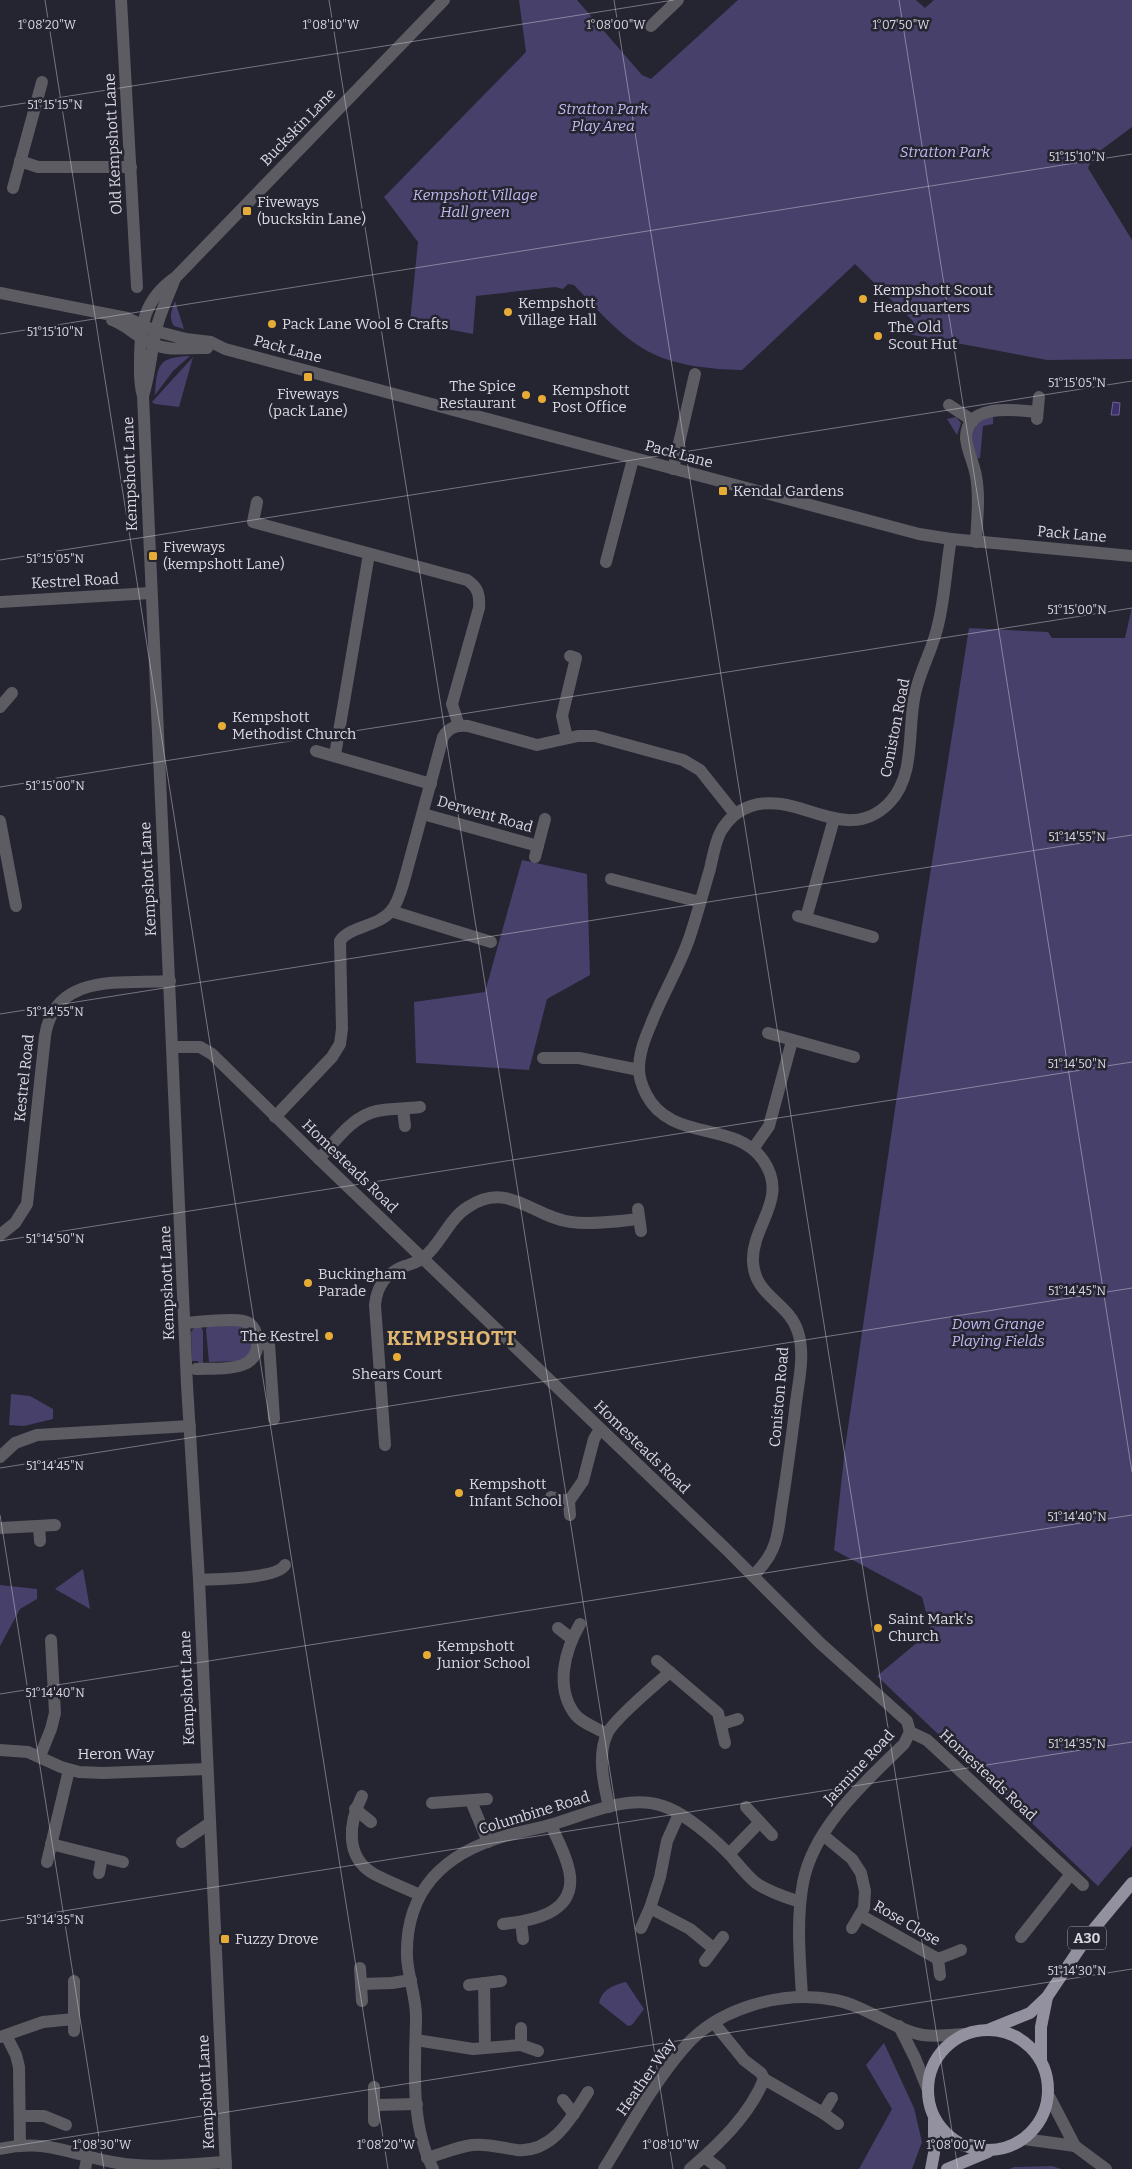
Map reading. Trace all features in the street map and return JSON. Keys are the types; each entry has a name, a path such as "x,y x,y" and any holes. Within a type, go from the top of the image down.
{"main road":[{"name":"A30","path":"990,2029 1030,2013 1047,1997 1088,1936 1132,1883"},
{"name":"A30","path":"1047,1997 1040,2028 1041,2061 1050,2085 1050,2098"},
{"name":"A30","path":"931,2169 934,2153 934,2120 928,2090 931,2069 937,2056 952,2040 975,2030 1000,2030 1020,2038 1041,2061"},
{"path":"1024,2139 1034,2128 1050,2098"},
{"name":"A30","path":"934,2120 948,2137 958,2144 970,2148 995,2149"},
{"name":"A30","path":"947,2169 1024,2139"}],"street":[{"name":"Old Kempshott Lane","path":"121,0 136,287"},
{"name":"Buckskin Lane","path":"141,332 144,315 151,302 166,284 176,277 444,0"},
{"path":"651,26 678,0"},
{"path":"13,188 42,82"},
{"path":"20,161 38,167 131,167"},
{"name":"Buckskin Lane","path":"154,345 155,331 176,277"},
{"name":"Pack Lane","path":"0,293 96,312 141,332 154,345 171,349 224,349"},
{"name":"Pack Lane","path":"141,332 155,331 186,339 211,342 224,349 894,528 976,542 1132,556"},
{"name":"Kempshott Lane","path":"141,332 139,380 143,396 172,1048 226,2165"},
{"name":"Kempshott Lane","path":"143,396 148,382 154,345"},
{"path":"673,470 695,374"},
{"path":"976,542 977,483 966,438 968,429 973,421 984,414 1001,409 1037,416 1039,397"},
{"path":"949,406 973,421"},
{"path":"606,562 633,459"},
{"path":"257,502 253,522 466,580 478,590 479,608 452,704 459,726 537,745 583,735 595,736 690,763 700,770 735,814"},
{"name":"Coniston Road","path":"753,1576 770,1554 778,1532 789,1459 801,1352 800,1337 795,1324 786,1310 762,1288 754,1269 754,1250 771,1203 773,1192 768,1168 753,1149 740,1141 687,1127 663,1116 654,1108 647,1096 639,1070 646,1035 689,940 720,834 726,823 735,814 753,805 772,803 834,819 858,820 870,816 887,806 899,789 905,775 909,755 915,692 939,624 951,539"},
{"path":"335,755 369,554"},
{"name":"Kestrel Road","path":"0,602 151,593"},
{"path":"567,738 562,716 576,658 570,656"},
{"name":"Derwent Road","path":"391,912 404,881 443,737 448,730 459,726"},
{"path":"316,751 431,784"},
{"name":"Derwent Road","path":"423,814 537,852 545,819"},
{"path":"834,819 802,917 873,937"},
{"path":"0,821 16,908"},
{"path":"611,878 700,902"},
{"path":"275,1117 332,1057 340,1044 342,1029 339,945 341,939 376,922 391,912 491,941"},
{"name":"Kestrel Road","path":"0,1235 15,1224 27,1204 45,1036 53,1012 68,996 88,986 170,981"},
{"path":"768,1033 845,1058"},
{"path":"753,1149 769,1126 792,1041"},
{"name":"Homesteads Road","path":"172,1048 200,1047 207,1050 753,1576 820,1643 907,1721 910,1732 927,1740 1083,1885"},
{"path":"549,1062 579,1058 639,1070"},
{"path":"319,1159 358,1119 378,1111 420,1107"},
{"path":"403,1109 405,1126"},
{"path":"385,1445 375,1305 378,1288 394,1272 423,1258 459,1213 486,1198 511,1198 549,1216 572,1222 640,1220"},
{"path":"185,1323 246,1322 254,1329 257,1344 254,1359 244,1366 196,1370"},
{"path":"257,1344 269,1343 274,1419"},
{"path":"0,1457 14,1444 37,1434 190,1426"},
{"path":"570,1515 569,1501 583,1481 594,1439 600,1429"},
{"path":"551,1497 569,1501"},
{"path":"0,1528 55,1525"},
{"path":"39,1526 40,1541"},
{"path":"199,1580 270,1575 281,1570 285,1565"},
{"path":"580,1624 572,1638 566,1657 564,1678 570,1704 575,1714 607,1734"},
{"path":"558,1628 572,1638"},
{"path":"40,1756 54,1718 51,1640"},
{"path":"657,1661 718,1713 725,1743"},
{"path":"609,1807 604,1782 603,1755 607,1734 643,1696 670,1672"},
{"path":"722,1724 738,1719"},
{"name":"Jasmine Road","path":"802,1997 800,1902 803,1881 810,1859 838,1811 904,1744 910,1732"},
{"name":"Heron Way","path":"0,1750 21,1750 40,1756 69,1770 104,1773 207,1769"},
{"path":"47,1862 69,1770"},
{"path":"362,1796 355,1809 350,1829 353,1846 359,1860 372,1873 420,1895"},
{"path":"432,1803 487,1799"},
{"path":"471,1801 488,1842"},
{"name":"Columbine Road","path":"430,2163 417,2104 416,2016 407,1957 408,1935 420,1895 432,1877 449,1862 504,1836 551,1825 630,1802 647,1803 664,1806 679,1814 702,1830 729,1854 755,1882 775,1894 800,1902"},
{"path":"746,1808 772,1835"},
{"path":"355,1809 371,1822"},
{"path":"641,1928 660,1877 667,1841 679,1814"},
{"path":"729,1854 760,1822"},
{"path":"182,1842 210,1823"},
{"path":"503,1924 521,1922 548,1915 564,1901 569,1890 570,1877 551,1825"},
{"name":"Rose Close","path":"823,1835 852,1859 860,1873 865,1891 864,1908 852,1928"},
{"path":"51,1844 123,1862"},
{"path":"99,1873 102,1857"},
{"path":"1021,1937 1071,1874"},
{"path":"650,1908 690,1928 713,1948"},
{"name":"Rose Close","path":"860,1915 938,1960"},
{"path":"521,1922 523,1939"},
{"path":"706,1961 713,1948 724,1937"},
{"name":"Rose Close","path":"938,1960 961,1950"},
{"name":"Rose Close","path":"938,1960 940,1975"},
{"path":"360,1968 362,2001"},
{"path":"361,1984 392,1984 411,1980"},
{"path":"468,1985 500,1980"},
{"path":"20,2145 19,2067 16,2054 3,2036 43,2022 74,2025 74,1981"},
{"path":"484,1983 485,2048"},
{"name":"Heather Way","path":"604,2169 657,2084 683,2048 714,2023 736,2010 764,2000 802,1997 835,2000 865,2008 898,2026 921,2034 964,2034"},
{"path":"714,2023 744,2060 761,2073 764,2080 823,2113 838,2124"},
{"path":"898,2026 916,2058 928,2090"},
{"path":"521,2028 522,2046"},
{"path":"416,2040 473,2050 522,2046 538,2050"},
{"path":"690,2169 726,2136 764,2080"},
{"path":"374,2088 374,2121"},
{"path":"430,2163 472,2145 502,2146 516,2150 532,2149 557,2135 572,2120 588,2092"},
{"path":"823,2113 832,2098"},
{"path":"1050,2098 1075,2146 1106,2169"},
{"path":"562,2100 574,2114"},
{"path":"375,2105 417,2104"},
{"path":"20,2116 38,2115 49,2124 66,2125"},
{"path":"1024,2139 1075,2146"},
{"path":"0,2149 20,2145 52,2146 116,2163 147,2166 226,2165"},
{"path":"85,2169 88,2155"},
{"path":"704,2157 720,2169"}],"green space":[{"name":"Stratton Park","path":"519,0 577,0 642,75 651,79 738,0 916,0 925,8 934,0 1132,0 1132,127 1093,156 1088,168 1132,240 1132,359 1047,360 908,334 913,321 855,264 742,370 716,369 678,363 654,354 632,342 606,319 574,285 568,284 563,289 555,287 476,296 473,334 410,322 418,242 384,197 526,52"},
{"path":"175,301 184,329 174,326 171,320"},
{"path":"190,356 173,371 155,395 157,376 161,365 171,358"},
{"path":"193,357 179,407 152,402"},
{"path":"993,413 993,424 983,426 980,458 973,459 970,441 971,431 973,427"},
{"path":"956,417 961,423 957,435 947,419"},
{"name":"Down Grange Playing Fields","path":"1132,607 1132,1846 1098,1886 877,1676 931,1631 922,1597 834,1550 845,1448 923,919 969,628 1048,632 1052,638 1125,638"},
{"path":"522,860 587,874 590,975 547,999 529,1070 416,1063 414,1002 485,992"},
{"path":"238,1324 250,1330 252,1352 240,1361 209,1362 207,1326"},
{"path":"201,1326 203,1331 203,1366 199,1365 198,1361 192,1361 191,1332 194,1328"},
{"path":"11,1394 30,1396 53,1409 53,1419 24,1426 9,1425"},
{"path":"83,1569 90,1609 55,1589"},
{"path":"0,1585 37,1589 37,1599 20,1609 0,1646"},
{"path":"626,1982 644,2009 632,2025 628,2026 599,2003 606,1991 613,1986"},
{"path":"884,2043 914,2108 922,2142 912,2169 859,2169 892,2109 866,2065"},
{"path":"1052,2166 1061,2169 1009,2169 1014,2167"}],"shaded area":[{"path":"1113,402 1120,403 1119,415 1111,415"}],"place":[{"name":"Fiveways (buckskin Lane)","path":"247,211"},
{"name":"Kempshott Scout Headquarters","path":"863,299"},
{"name":"Kempshott Village Hall","path":"508,312"},
{"name":"Pack Lane Wool & Crafts","path":"272,324"},
{"name":"The Old Scout Hut","path":"878,336"},
{"name":"Fiveways (pack Lane)","path":"308,377"},
{"name":"The Spice Restaurant","path":"526,395"},
{"name":"Kempshott Post Office","path":"542,399"},
{"name":"Kendal Gardens","path":"723,491"},
{"name":"Fiveways (kempshott Lane)","path":"153,556"},
{"name":"Kempshott Methodist Church","path":"222,726"},
{"name":"Buckingham Parade","path":"308,1283"},
{"name":"The Kestrel","path":"329,1336"},
{"name":"Shears Court","path":"397,1357"},
{"name":"Kempshott Infant School","path":"459,1493"},
{"name":"Saint Mark's Church","path":"878,1628"},
{"name":"Kempshott Junior School","path":"427,1655"},
{"name":"Fuzzy Drove","path":"225,1939"}],"district":[{"name":"KEMPSHOTT","path":"452,1338"}],"park label":[{"name":"Stratton Park Play Area","path":"603,118"},
{"name":"Kempshott Village Hall green","path":"475,204"}]}
